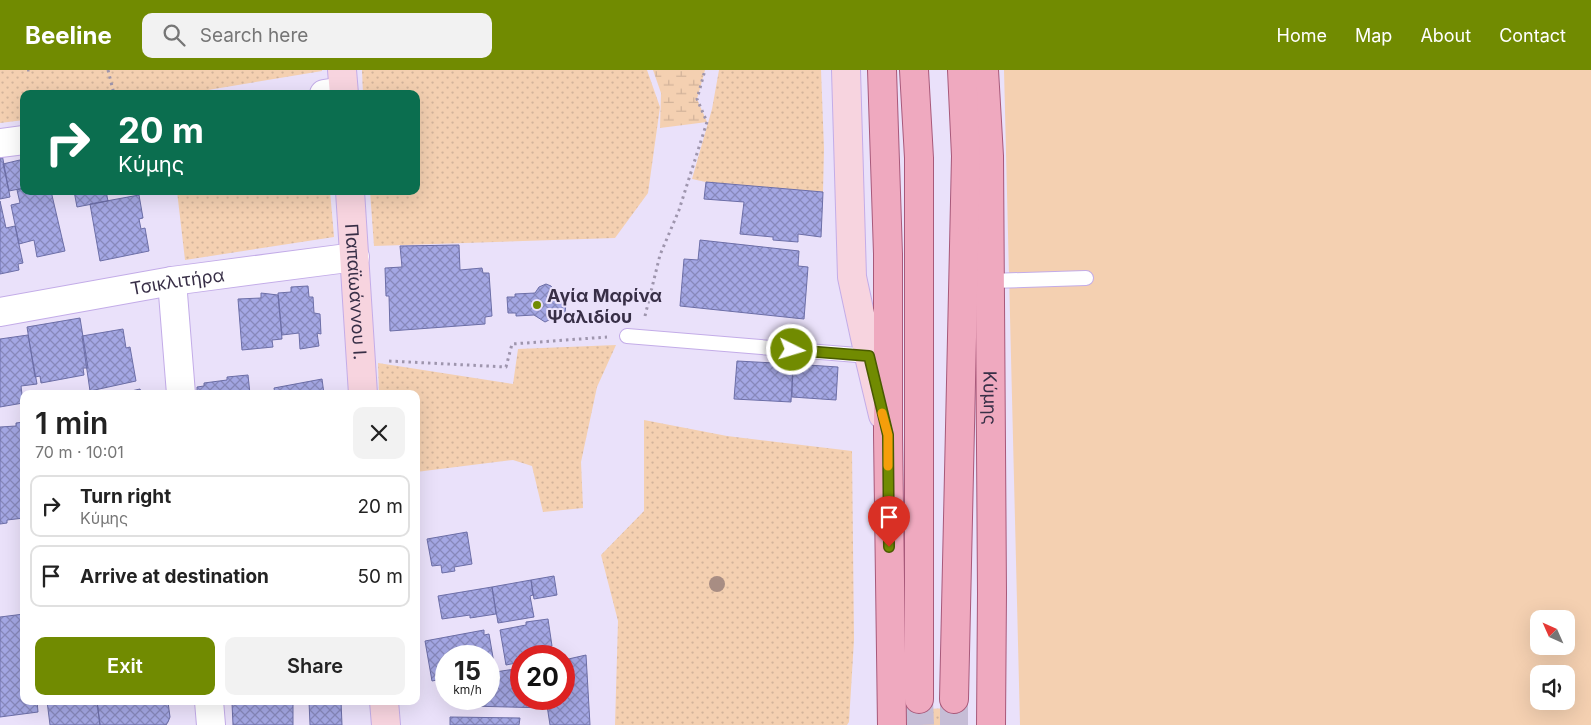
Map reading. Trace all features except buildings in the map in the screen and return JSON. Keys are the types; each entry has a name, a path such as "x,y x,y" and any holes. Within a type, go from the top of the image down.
{"main road":[{"path":"882,70 888,254 888,435 892,725"},
{"path":"914,70 919,158 919,699"},
{"name":"Κύμης","path":"954,699 966,166 962,70"},
{"name":"Κύμης","path":"984,70 989,156 991,725"},
{"path":"878,725 891,677"}],"street":[{"path":"846,70 852,277 888,435"},
{"path":"0,144 20,141"},
{"name":"Παπαϊωάννου Ι.","path":"350,195 363,390"},
{"name":"Τσικλιτήρα","path":"0,312 172,281 355,257"},
{"path":"172,281 182,390"},
{"path":"209,705 211,725"},
{"path":"384,705 386,725"}],"lane":[{"path":"990,281 1086,278"},
{"path":"633,336 869,356"}],"path":[{"path":"27,70 32,70"},
{"path":"108,70 113,90"},
{"path":"361,360 506,367 512,344 576,338 633,336 660,255 679,210 707,122 697,99 705,70"}],"green space":[{"path":"0,70 322,70 208,90 20,90 20,120 0,123"},
{"path":"362,70 647,70 660,107 648,193 615,238 374,246 370,195 420,195 420,90 363,90"},
{"path":"653,70 705,70 697,99 707,122 660,128 661,93"},
{"path":"719,70 821,70 824,149 823,192 706,182 692,179 712,109"},
{"path":"1004,70 1591,70 1591,725 1020,725"},
{"path":"177,195 330,195 334,237 185,260"},
{"path":"616,345 597,387 581,462 583,508 543,512 532,466 513,460 420,472 420,390 379,390 378,363 513,384 518,349"},
{"path":"644,420 727,436 852,451 854,640 849,722 847,725 615,725 618,621 601,555 644,511"},
{"path":"966,708 961,725 919,725 915,709"}],"tunnel":[{"path":"919,699 920,725"},
{"path":"954,699 954,725"}],"slow traffic":[{"path":"882,413 888,435 888,466"}],"place":[{"name":"Αγία Μαρίνα Ψαλιδίου","path":"537,305"}],"route":[{"path":"792,350 869,356 888,435 889,547"}]}
